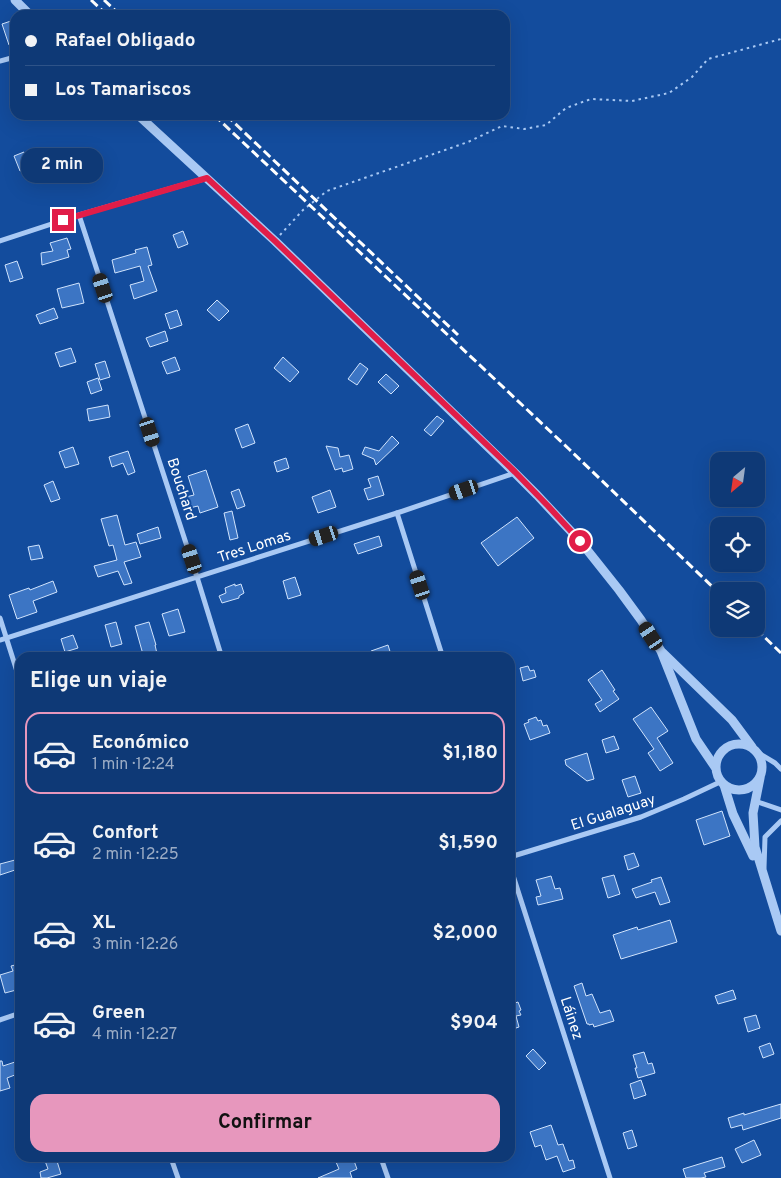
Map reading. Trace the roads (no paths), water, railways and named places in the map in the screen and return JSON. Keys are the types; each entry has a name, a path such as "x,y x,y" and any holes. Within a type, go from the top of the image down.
{"street":[{"path":"15,0 25,10"},
{"path":"143,120 275,241 515,472 559,517 600,565 641,620 661,651 696,739 715,767 733,814 764,878"},
{"path":"0,240 207,178"},
{"name":"Bouchard","path":"79,215 220,652"},
{"name":"Tres Lomas","path":"0,640 397,513 515,472"},
{"path":"397,513 441,652"},
{"path":"0,618 15,666"},
{"path":"661,651 732,720 761,759 762,774 755,801 753,830 755,847 781,931"},
{"path":"715,767 719,755 727,747 743,744 775,763 781,769"},
{"path":"722,784 732,790 741,791 750,789 760,778"},
{"name":"El Gualaguay","path":"515,855 641,817 722,784"},
{"path":"755,801 781,810"},
{"path":"764,878 766,837 781,821"},
{"name":"Láinez","path":"515,882 610,1178"},
{"path":"0,1020 15,1015"},
{"path":"173,1162 178,1178"},
{"path":"382,1162 388,1178"}],"railway":[{"path":"91,0 102,10"},
{"path":"104,0 115,10"},
{"path":"219,120 710,584"},
{"path":"231,120 458,335"},
{"path":"764,637 781,653"}]}
